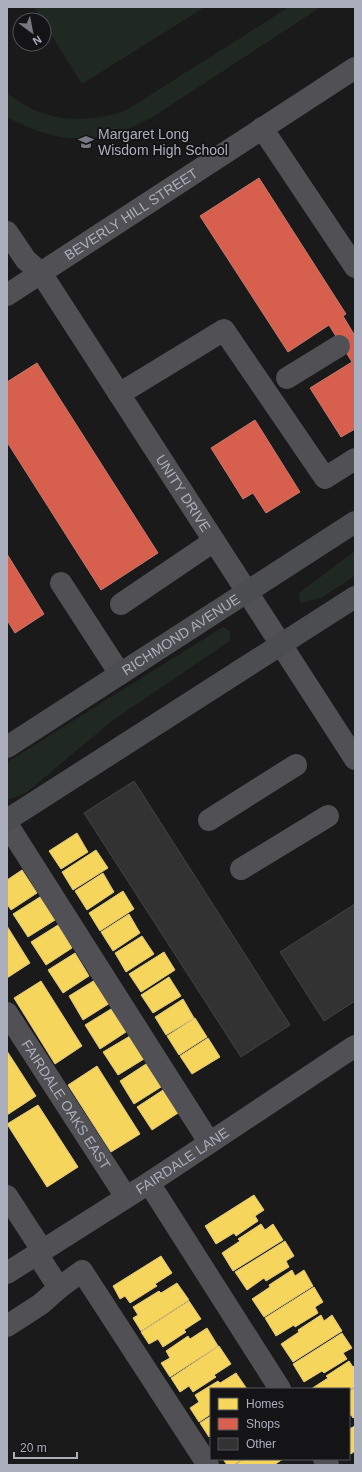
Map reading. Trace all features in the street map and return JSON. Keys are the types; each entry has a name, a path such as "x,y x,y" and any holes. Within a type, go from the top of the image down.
{"main road":[{"name":"RICHMOND AVENUE","path":"7,747 355,522"},
{"path":"7,820 355,597"}],"street":[{"name":"BEVERLY HILL STREET","path":"7,295 262,128 354,70"},
{"path":"262,128 355,267"},
{"name":"UNITY DRIVE","path":"7,232 26,260 41,274 355,759"},
{"path":"119,394 224,330 325,478 355,459"},
{"path":"287,378 339,346"},
{"path":"120,604 214,541"},
{"path":"61,583 120,674"},
{"path":"209,820 296,766"},
{"path":"241,869 328,816"},
{"path":"7,824 209,1142"},
{"name":"FAIRDALE OAKS EAST","path":"7,1013 126,1197"},
{"name":"FAIRDALE LANE","path":"7,1273 149,1183 355,1046"},
{"path":"149,1183 279,1388"},
{"path":"7,1196 58,1288"},
{"path":"7,1326 41,1304 58,1288 82,1271 208,1465"}],"shaded area":[{"path":"34,7 205,7 82,84 52,36 52,12 37,12"},
{"path":"289,7 321,7 151,118 132,127 114,134 96,137 62,137 44,133 7,117 7,93 21,103 35,110 63,118 93,118 125,111"},
{"path":"355,551 355,576 321,598 300,603 299,593"},
{"path":"223,627 230,631 230,641 113,720 26,793 7,800 7,763"}],"building: Homes":[{"path":"77,833 88,852 61,869 49,851"},
{"path":"96,850 108,868 73,890 62,872"},
{"path":"22,870 37,893 11,910 7,904 7,880"},
{"path":"103,873 114,892 87,910 75,891"},
{"path":"123,891 134,909 100,931 89,913"},
{"path":"40,897 55,920 28,937 13,914"},
{"path":"129,914 140,933 113,951 101,932"},
{"path":"58,925 72,948 46,965 31,942"},
{"path":"7,926 30,963 7,978"},
{"path":"142,936 154,954 126,972 115,953"},
{"path":"164,952 175,970 141,992 129,974"},
{"path":"75,953 89,976 63,993 48,970"},
{"path":"169,977 181,996 153,1013 141,995"},
{"path":"95,980 110,1003 83,1020 69,996"},
{"path":"41,981 82,1046 55,1064 14,998"},
{"path":"183,999 194,1018 166,1035 155,1017"},
{"path":"111,1009 126,1032 100,1049 85,1025"},
{"path":"195,1018 207,1037 179,1055 167,1036"},
{"path":"130,1036 144,1059 118,1075 103,1052"},
{"path":"208,1038 220,1057 192,1074 180,1056"},
{"path":"7,1051 36,1096 7,1115"},
{"path":"146,1064 161,1087 134,1104 120,1081"},
{"path":"97,1066 140,1134 111,1152 68,1085"},
{"path":"163,1090 178,1113 152,1130 137,1107"},
{"path":"38,1105 78,1167 47,1187 7,1124"},
{"path":"254,1195 264,1210 255,1216 258,1221 236,1236 234,1233 216,1244 205,1226"},
{"path":"261,1224 265,1230 273,1224 283,1240 233,1271 222,1253 240,1241 238,1239"},
{"path":"285,1241 294,1256 286,1261 289,1267 266,1281 264,1278 247,1290 235,1272"},
{"path":"161,1256 172,1273 155,1284 157,1286 130,1303 125,1296 120,1299 113,1286"},
{"path":"292,1270 295,1276 304,1270 313,1286 264,1317 252,1299 270,1287 269,1285"},
{"path":"177,1283 189,1300 141,1331 133,1318 138,1315 133,1307 159,1291 161,1293"},
{"path":"314,1287 323,1302 315,1307 318,1313 295,1327 294,1325 276,1336 265,1318"},
{"path":"189,1301 201,1319 184,1330 186,1332 163,1347 158,1339 149,1344 141,1332"},
{"path":"321,1315 324,1321 332,1315 342,1331 293,1362 281,1344 299,1332 298,1330"},
{"path":"207,1328 218,1346 170,1377 161,1363 170,1358 166,1351 188,1336 190,1339"},
{"path":"342,1333 352,1348 343,1353 347,1359 324,1373 322,1371 304,1382 293,1364"},
{"path":"219,1346 231,1364 214,1375 216,1377 193,1392 189,1386 180,1392 171,1378"},
{"path":"349,1361 353,1367 355,1365 355,1387 350,1390 350,1388 313,1388 328,1378 326,1376"},
{"path":"236,1373 246,1388 210,1388 210,1415 199,1422 190,1408 199,1402 195,1395 218,1381 220,1383"},
{"path":"355,1388 355,1416 353,1418 350,1416 350,1390"},
{"path":"210,1417 209,1437 200,1423"},
{"path":"355,1426 355,1451 351,1454 350,1452 350,1428"},
{"path":"224,1460 241,1460 233,1465 227,1465"},
{"path":"242,1460 282,1460 274,1465 235,1465"}],"building: Shops":[{"path":"259,178 346,314 343,316 355,336 355,429 341,437 310,388 352,362 329,325 288,352 200,216"},
{"path":"37,363 158,553 101,590 7,442 7,382"},
{"path":"255,420 300,492 266,513 253,493 243,499 211,448"},
{"path":"7,554 44,614 15,633 7,620"}],"building: Other":[{"path":"134,781 290,1025 241,1057 84,813"},
{"path":"355,904 355,1001 324,1021 280,952"}],"place":[{"name":"Margaret Long Wisdom High School","path":"86,142"}]}
